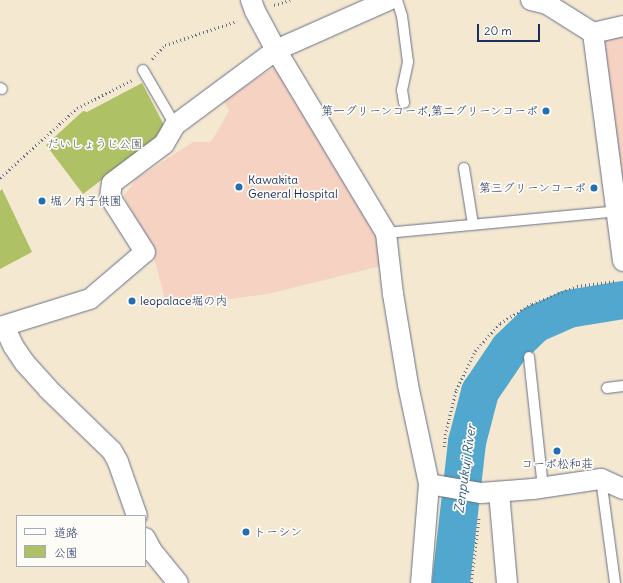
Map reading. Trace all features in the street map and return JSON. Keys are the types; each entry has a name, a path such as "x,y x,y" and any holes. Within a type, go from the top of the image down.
{"street":[{"path":"531,0 547,4 593,33 623,26"},
{"path":"137,515 118,462 112,452 48,389 24,362 2,327 90,299 146,252 110,197 112,183 164,144 175,124 276,50 378,2"},
{"path":"253,5 276,50 386,233 393,294 408,385 434,485 421,583"},
{"path":"593,33 623,261"},
{"path":"434,485 490,493 601,479 623,489"},
{"path":"490,493 507,583"},
{"path":"146,540 152,551 178,583"}],"lane":[{"path":"397,0 402,16 408,62 402,90 404,103"},
{"path":"143,70 175,124"},
{"path":"464,168 473,224"},
{"path":"386,233 617,211"},
{"path":"529,357 543,487"},
{"path":"607,388 623,386"},
{"path":"601,479 615,583"}],"path":[{"path":"0,178 77,108 133,79 166,45 247,18 253,5 290,0"},
{"path":"443,449 456,390 475,351 500,323 532,304 577,286 623,280"},
{"path":"471,583 490,493"}],"shaded area":[{"path":"623,35 623,209 600,40"},
{"name":"Kawakita General Hospital","path":"275,67 377,234 381,266 268,294 167,307 151,246 124,196 136,179 193,142 211,142 229,111 223,100"}],"green space":[{"name":"だいしょうじ公園","path":"142,83 164,125 158,137 83,194 46,145 83,111 87,112"},
{"path":"2,189 32,252 0,269 0,191"}],"waterway":[{"name":"Zenpukuji River","path":"451,583 467,442 480,392 509,349 535,324 568,309 623,300"}],"place":[{"name":"第一グリーンコーポ,第二グリーンコーポ","path":"546,111"},
{"name":"Kawakita General Hospital","path":"239,187"},
{"name":"第三グリーンコーポ","path":"594,188"},
{"name":"堀ノ内子供園","path":"42,201"},
{"name":"leopalace堀の内","path":"132,301"},
{"name":"コーポ松和荘","path":"557,451"},
{"name":"トーシン","path":"246,532"}]}
